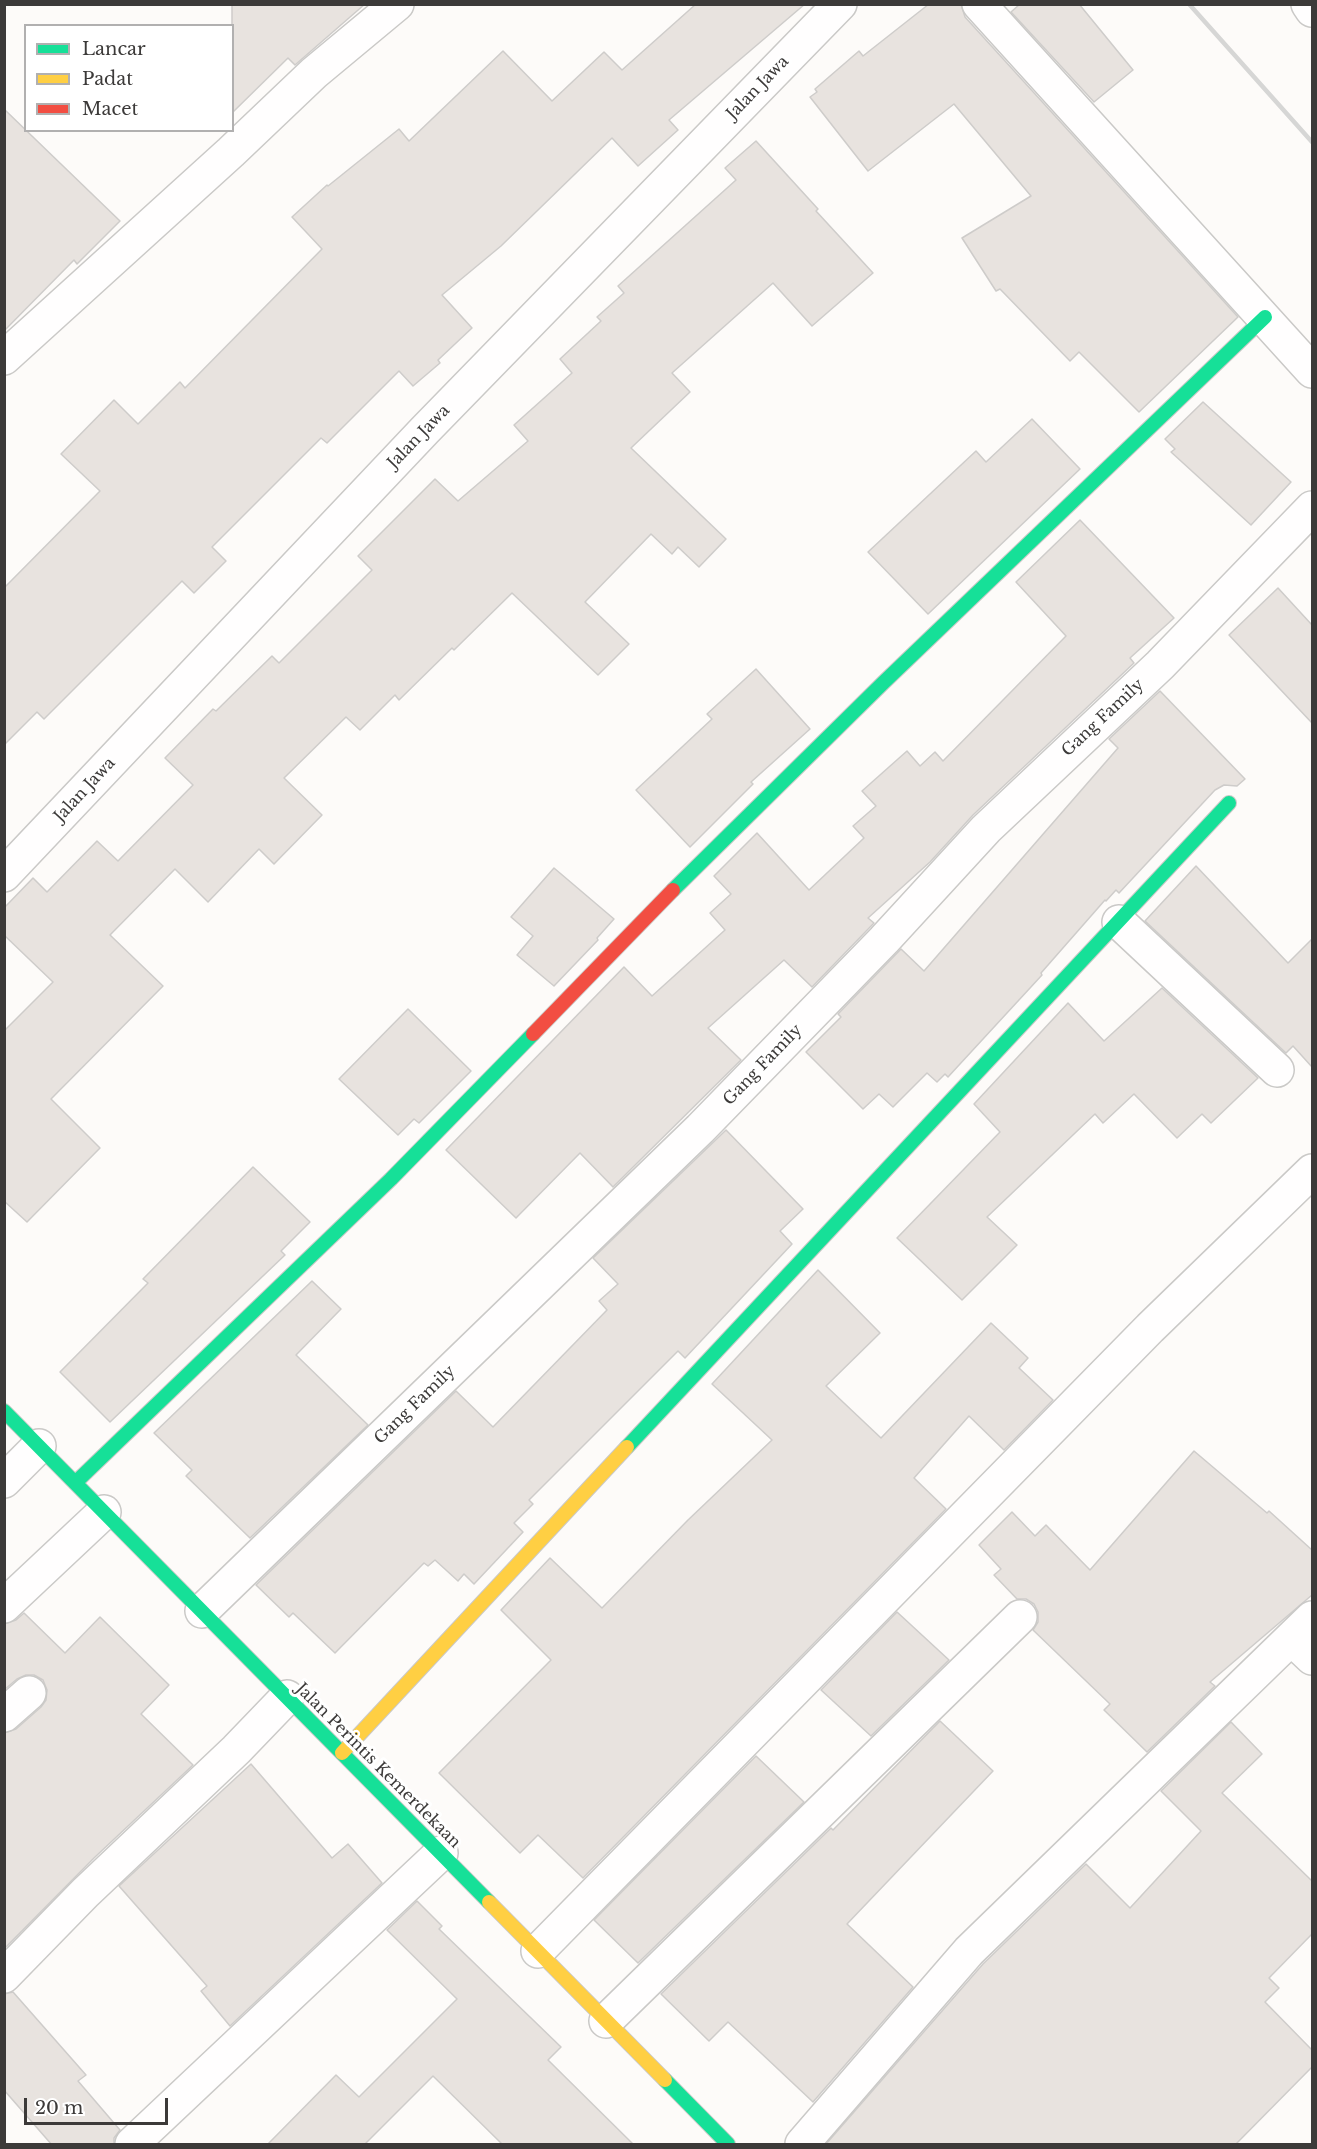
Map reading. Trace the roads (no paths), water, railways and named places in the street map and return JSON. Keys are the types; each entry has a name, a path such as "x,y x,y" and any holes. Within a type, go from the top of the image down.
{"street":[{"path":"4,358 314,74 397,4"},
{"name":"Jalan Jawa","path":"4,875 425,430 840,4"},
{"path":"979,4 1265,317 1312,372"},
{"path":"1308,4 1312,10"},
{"path":"75,1483 391,1179 693,870 841,724 1265,317"},
{"name":"Gang Family","path":"202,1611 700,1129 884,940 986,829 1160,664 1312,508"},
{"path":"342,1753 1230,802"},
{"path":"1119,922 1277,1070"},
{"path":"538,1951 1150,1328 1312,1171"},
{"name":"Jalan Perintis Kemerdekaan","path":"4,1411 538,1951 720,2142"},
{"path":"4,1481 39,1446"},
{"path":"4,1606 104,1512"},
{"path":"606,2021 1020,1617"},
{"path":"802,2145 969,1952 1306,1638"},
{"path":"4,1715 29,1693"},
{"path":"4,1976 85,1893 236,1750 287,1697"},
{"path":"132,2145 441,1853"}],"railway":[{"path":"1189,4 1312,142"}]}
